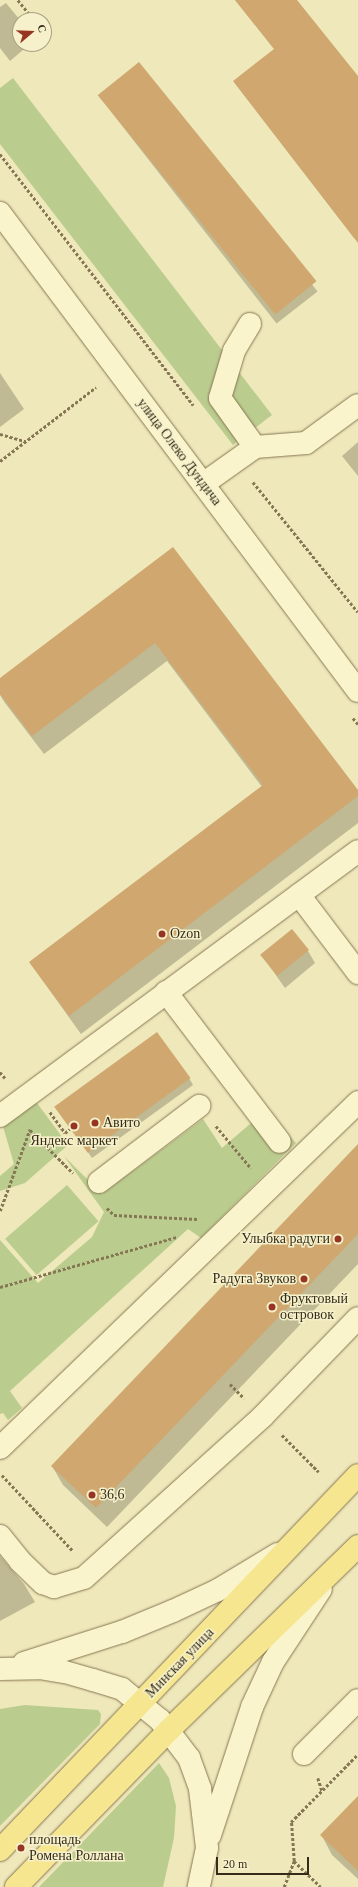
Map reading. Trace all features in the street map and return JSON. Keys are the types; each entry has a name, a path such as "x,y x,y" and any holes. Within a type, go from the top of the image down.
{"main road":[{"name":"Минская улица","path":"0,1850 292,1546 358,1475"},
{"path":"16,1887 169,1730 332,1573 358,1546"}],"street":[{"name":"улица Олеко Дундича","path":"0,213 358,691"},
{"path":"250,324 234,351 220,398 255,447"},
{"path":"203,484 255,447 306,443 358,405"},
{"path":"0,1116 358,851"},
{"path":"299,895 358,973"},
{"path":"166,992 280,1142"},
{"path":"0,1448 358,1102"},
{"path":"99,1182 199,1106"},
{"path":"0,1536 20,1561 43,1583 54,1587 84,1578 263,1416 358,1318"},
{"path":"5,1669 122,1632 173,1612 218,1590 292,1546"},
{"path":"203,1881 207,1848 252,1707 273,1662 332,1573"},
{"path":"5,1669 65,1672 122,1690 141,1703 169,1730 189,1758 200,1789 207,1848"},
{"path":"304,1754 358,1700"}],"path":[{"path":"18,0 28,12"},
{"path":"0,154 197,411"},
{"path":"0,461 100,384"},
{"path":"0,434 25,442"},
{"path":"236,461 358,612"},
{"path":"199,1106 268,1189"},
{"path":"53,1116 65,1133 70,1129"},
{"path":"0,1211 30,1130"},
{"path":"0,1287 182,1236"},
{"path":"0,1473 73,1551"},
{"path":"284,1887 294,1861 291,1822 358,1754"},
{"path":"294,1861 321,1887"}],"green space":[{"path":"13,78 272,415 233,445 0,144 0,88"},
{"path":"34,1099 68,1145 25,1183 0,1191 0,1176 14,1164 2,1123"},
{"path":"266,1110 296,1143 201,1238 188,1229 10,1391 22,1408 8,1420 3,1413 0,1414 0,1240 38,1283 92,1237 104,1212 64,1156 102,1194 203,1119 222,1148"},
{"path":"67,1185 98,1221 37,1275 5,1239"},
{"path":"25,1705 98,1710 101,1714 100,1724 0,1826 0,1709"},
{"path":"159,1763 169,1778 176,1806 174,1838 163,1887 39,1887"}],"building":[{"path":"235,0 297,0 358,76 358,243 233,81 274,49"},
{"path":"139,62 316,281 275,315 98,95"},
{"path":"173,547 358,790 358,796 69,1016 29,962 263,785 155,643 32,736 0,694 0,678"},
{"path":"292,929 309,950 277,976 260,955"},
{"path":"157,1032 191,1078 88,1153 54,1107"},
{"path":"358,1144 358,1234 96,1508 51,1466"},
{"path":"358,1796 358,1871 320,1835"}],"place":[{"name":"Ozon","path":"162,934"},
{"name":"Авито","path":"95,1123"},
{"name":"Яндекс маркет","path":"74,1126"},
{"name":"Улыбка радуги","path":"338,1239"},
{"name":"Радуга Звуков","path":"304,1279"},
{"name":"Фруктовый островок","path":"272,1307"},
{"name":"36,6","path":"92,1495"},
{"name":"площадь Ромена Роллана","path":"21,1848"}]}
